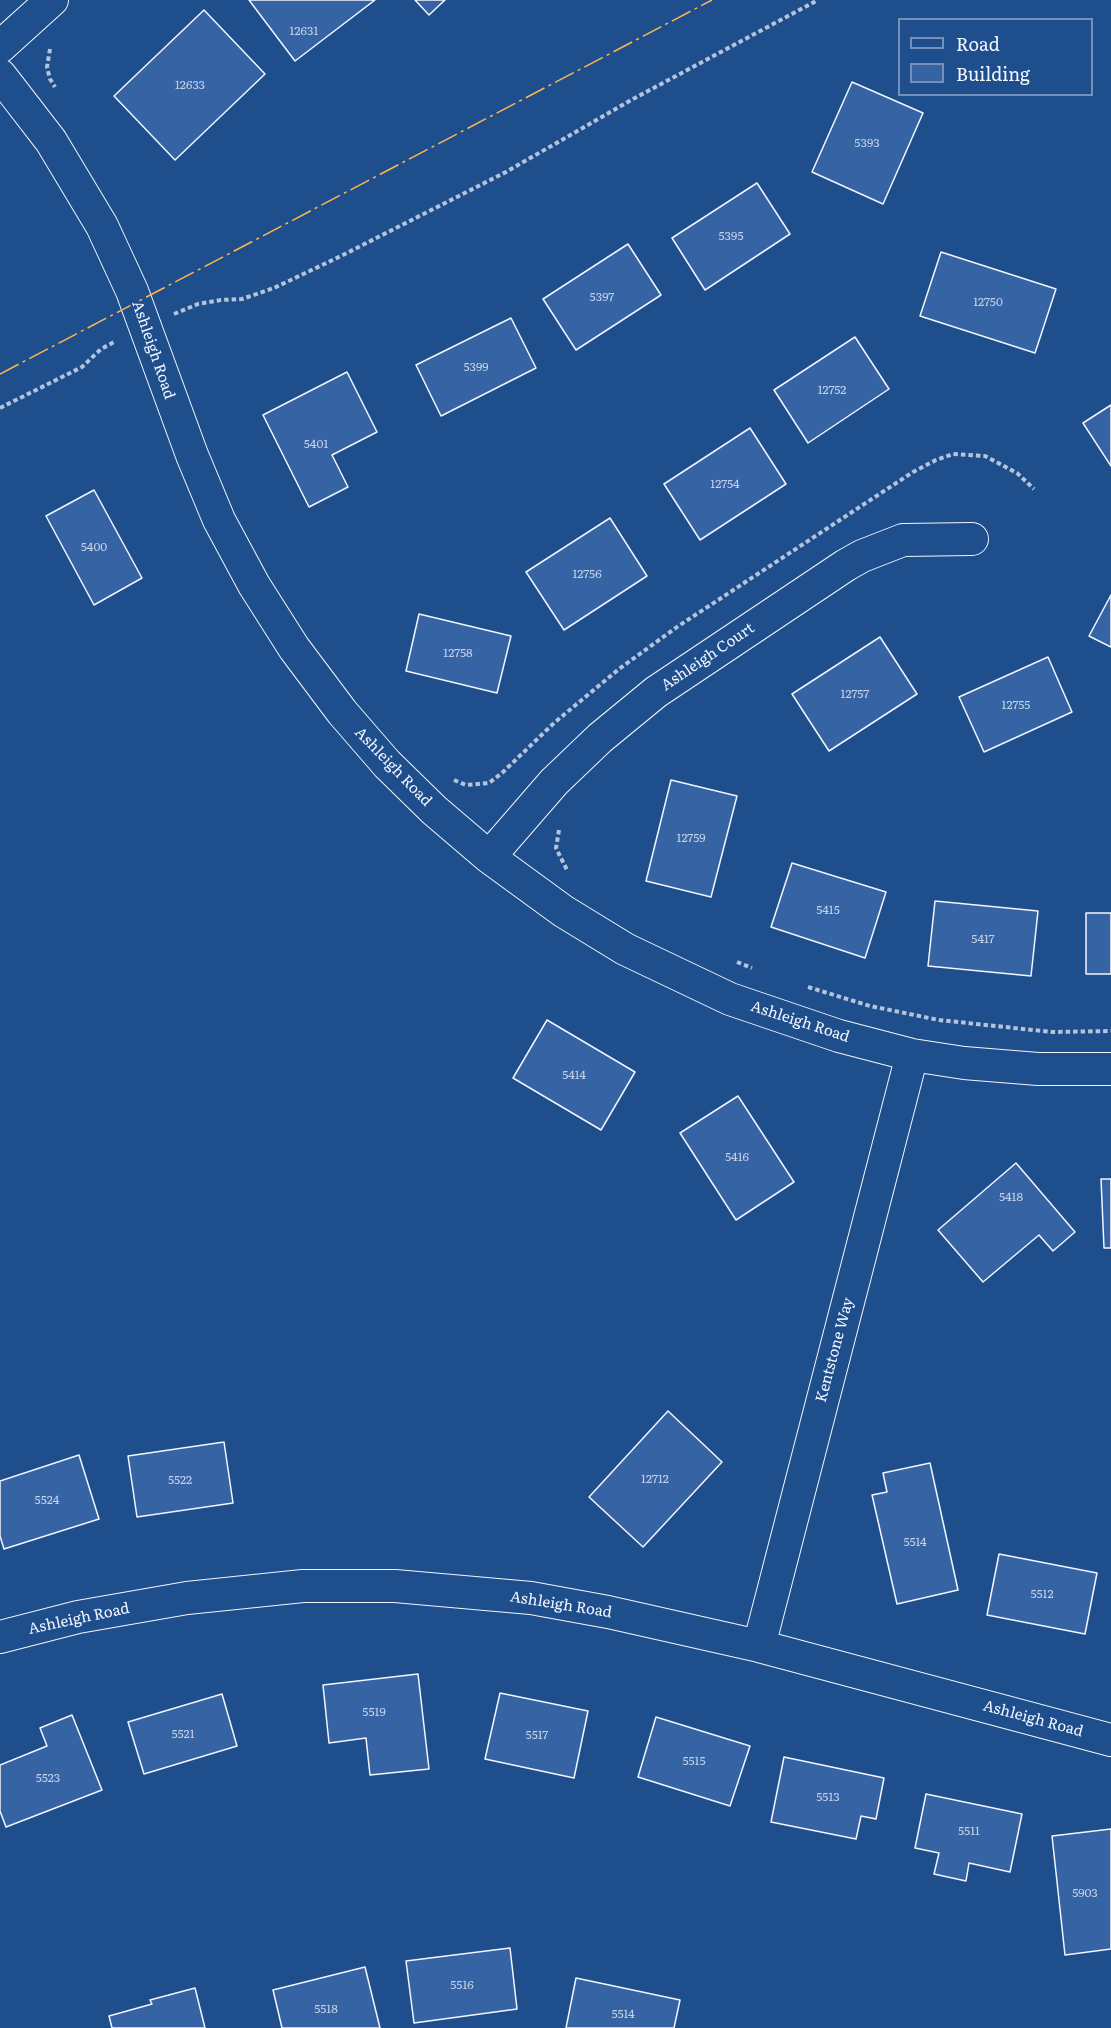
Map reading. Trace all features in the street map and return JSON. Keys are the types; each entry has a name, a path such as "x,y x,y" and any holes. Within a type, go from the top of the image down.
{"street":[{"path":"0,47 52,0"},
{"name":"Ashleigh Road","path":"0,75 51,141 102,226 132,291 192,455 219,520 254,585 294,648 342,712 387,764 434,810 489,857 563,911 625,949 730,999 839,1036 912,1055 964,1063 1038,1069 1111,1069"},
{"name":"Ashleigh Court","path":"489,857 554,782 624,718 656,692 846,565 862,556 903,540 972,539"},
{"name":"Kentstone Way","path":"759,1646 912,1055"},
{"name":"Ashleigh Road","path":"0,1637 78,1617 187,1598 303,1586 395,1586 531,1598 608,1612 759,1646 1111,1740"}],"path":[{"path":"0,408 82,367 101,349 145,327 198,304 242,299 274,288 341,256 506,172 633,99 819,0"},
{"path":"51,46 46,67 56,88"},
{"path":"173,304 180,323"},
{"path":"452,779 466,785 489,783 554,723 619,669 677,627 913,472 936,460 953,454 985,456 1012,469 1034,489"},
{"path":"560,828 556,837 556,848 560,860 567,871 573,875"},
{"path":"731,960 760,971"},
{"path":"799,984 870,1006 939,1020 1052,1032 1111,1031"}],"building":[{"path":"249,0 375,0 295,61"},
{"path":"415,0 445,0 429,15"},
{"path":"204,10 265,74 175,160 114,96"},
{"path":"852,82 923,113 883,204 812,172"},
{"path":"757,183 790,234 705,290 672,238"},
{"path":"628,244 661,295 576,350 543,299"},
{"path":"941,252 1056,289 1035,353 920,316"},
{"path":"511,318 536,368 441,416 416,365"},
{"path":"855,337 889,389 808,443 774,390"},
{"path":"347,372 377,432 332,455 348,487 309,507 263,415"},
{"path":"1111,405 1111,466 1083,423"},
{"path":"750,428 786,484 700,540 664,484"},
{"path":"94,490 142,578 94,605 46,516"},
{"path":"610,518 647,576 564,630 526,572"},
{"path":"1111,595 1111,647 1089,636"},
{"path":"419,614 511,636 497,693 406,671"},
{"path":"880,637 917,694 829,751 792,694"},
{"path":"1048,657 1072,712 984,752 959,697"},
{"path":"671,780 737,796 711,897 646,881"},
{"path":"792,863 886,892 865,958 771,927"},
{"path":"935,901 1038,911 1031,976 928,966"},
{"path":"1086,913 1111,913 1111,974 1086,974"},
{"path":"547,1020 635,1072 601,1130 513,1078"},
{"path":"738,1096 794,1182 736,1220 680,1133"},
{"path":"1016,1163 1075,1232 1053,1251 1039,1235 983,1282 938,1230"},
{"path":"1101,1179 1111,1179 1111,1248 1104,1248"},
{"path":"668,1411 722,1462 643,1547 589,1497"},
{"path":"224,1442 233,1503 137,1517 128,1456"},
{"path":"79,1455 99,1519 4,1549 0,1536 0,1481"},
{"path":"930,1463 958,1590 897,1604 872,1495 887,1492 883,1473"},
{"path":"999,1554 1097,1573 1085,1634 987,1615"},
{"path":"418,1674 429,1769 370,1775 366,1738 329,1743 323,1685"},
{"path":"500,1693 588,1711 574,1778 485,1759"},
{"path":"222,1694 237,1746 144,1774 128,1722"},
{"path":"72,1715 102,1790 6,1827 0,1811 0,1765 47,1746 40,1728"},
{"path":"656,1717 750,1746 730,1806 638,1777"},
{"path":"784,1757 884,1778 876,1819 861,1816 856,1839 771,1822"},
{"path":"926,1794 1022,1814 1010,1872 969,1863 966,1881 934,1874 939,1853 915,1848"},
{"path":"1111,1829 1111,1949 1065,1955 1052,1836"},
{"path":"510,1948 517,2009 414,2023 406,1961"},
{"path":"365,1967 380,2028 282,2028 273,1990"},
{"path":"576,1978 680,2000 674,2028 566,2028"},
{"path":"195,1988 205,2028 112,2028 109,2016 152,2004 150,2000"}],"power":[{"path":"0,374 712,0"}]}
